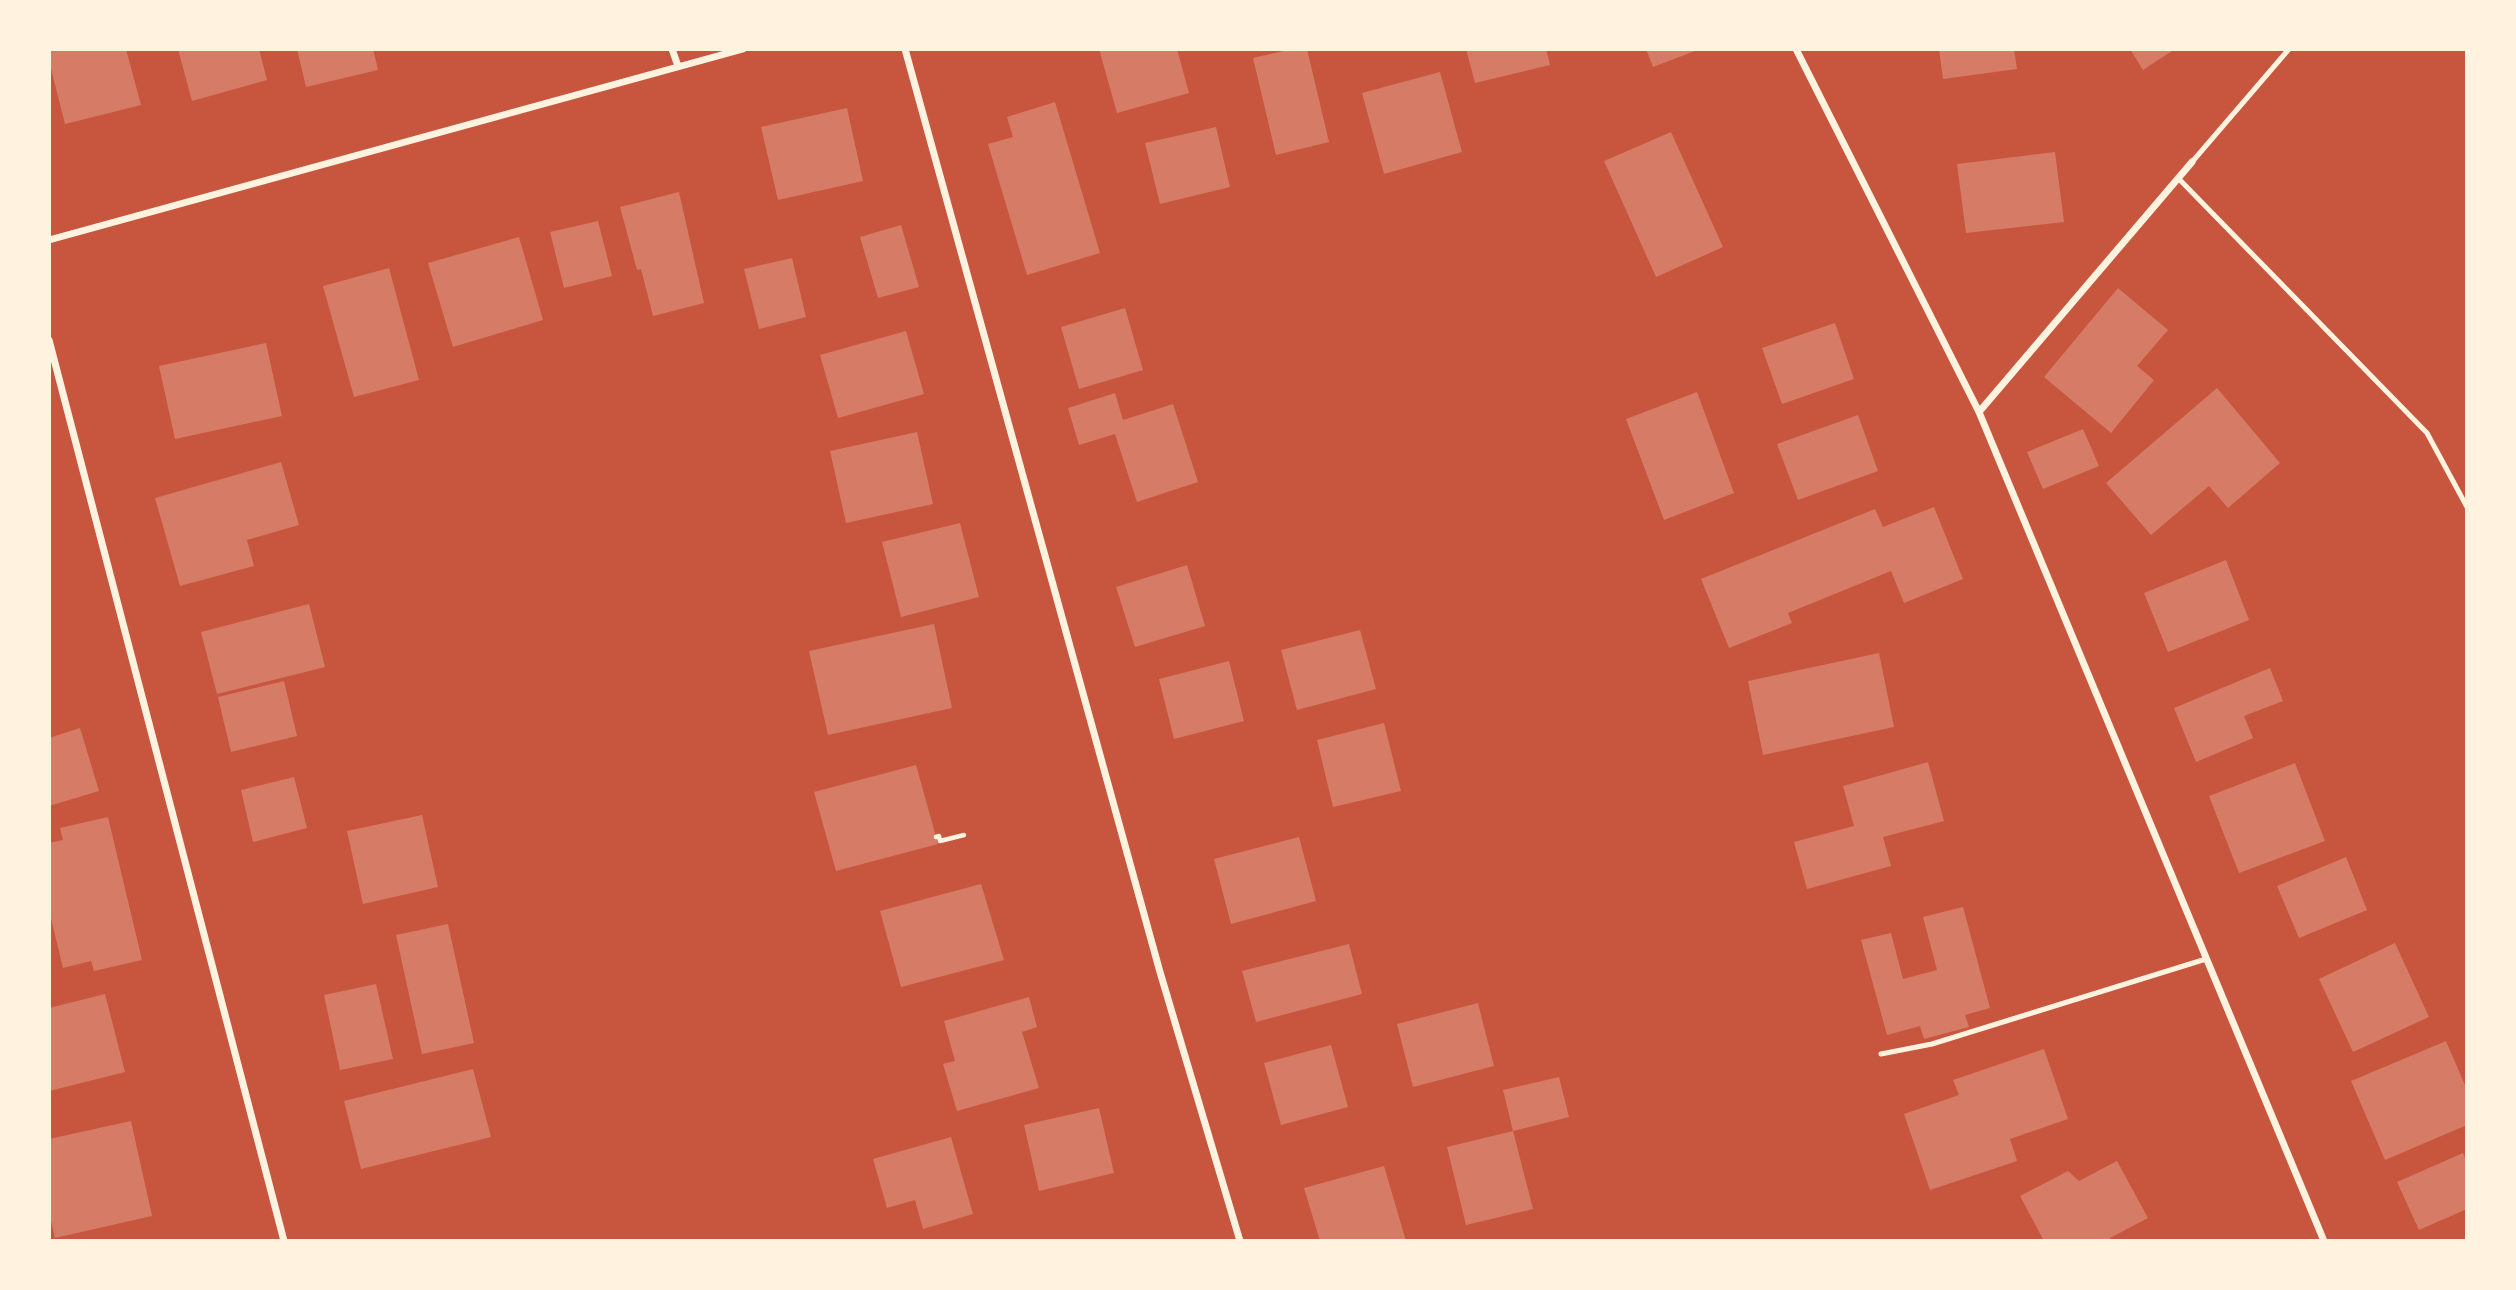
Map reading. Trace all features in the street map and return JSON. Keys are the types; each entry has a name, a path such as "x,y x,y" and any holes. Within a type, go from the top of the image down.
{"street":[{"path":"673,49 678,66"},
{"path":"49,240 743,49"},
{"path":"905,49 1160,972 1240,1241"},
{"path":"1796,49 1979,412 2323,1241"},
{"path":"1979,412 2192,162"},
{"path":"49,340 284,1241"}],"lane":[{"path":"2192,162 2289,49"},
{"path":"2178,178 2427,433 2467,506"},
{"path":"1881,1055 1932,1044 2206,960"}],"path":[{"path":"936,837 939,836 940,841 964,835"}],"building":[{"path":"126,49 141,105 65,124 49,61 49,50"},
{"path":"178,49 259,49 267,80 192,101"},
{"path":"297,49 373,49 378,70 306,87"},
{"path":"1099,49 1177,49 1189,93 1117,113"},
{"path":"1292,49 1307,49 1329,142 1276,155 1253,58"},
{"path":"1466,49 1546,49 1550,65 1475,83"},
{"path":"1646,49 1700,49 1653,67"},
{"path":"1939,49 2014,49 2017,69 1943,79"},
{"path":"2130,49 2175,49 2143,70"},
{"path":"1440,72 1462,152 1384,174 1362,93"},
{"path":"1055,102 1100,253 1027,275 988,144 1013,137 1007,117"},
{"path":"847,108 863,181 778,200 761,127"},
{"path":"1216,127 1230,187 1160,204 1145,143"},
{"path":"1671,132 1723,247 1656,277 1604,161"},
{"path":"2055,152 2064,222 1966,233 1957,164"},
{"path":"679,192 704,303 653,316 641,269 637,270 620,207"},
{"path":"598,221 612,276 564,288 550,232"},
{"path":"901,225 919,287 878,298 860,237"},
{"path":"519,237 543,320 453,347 428,263"},
{"path":"792,258 806,317 759,329 744,269"},
{"path":"389,268 419,380 354,397 323,286"},
{"path":"2118,288 2168,330 2137,366 2154,380 2111,433 2044,377"},
{"path":"1125,308 1143,370 1079,389 1061,327"},
{"path":"1835,323 1854,379 1782,404 1762,348"},
{"path":"906,331 924,394 838,418 820,355"},
{"path":"266,343 282,416 175,439 159,366"},
{"path":"2217,388 2280,463 2228,508 2209,486 2151,535 2106,483"},
{"path":"1697,392 1734,493 1664,520 1626,419"},
{"path":"1115,393 1123,420 1173,404 1198,482 1137,502 1115,434 1079,445 1068,408"},
{"path":"1858,415 1878,471 1798,500 1777,444"},
{"path":"2083,429 2099,466 2043,489 2027,452"},
{"path":"917,432 933,504 846,523 830,451"},
{"path":"281,462 299,525 247,540 254,566 180,586 155,498"},
{"path":"1934,507 1963,579 1904,603 1891,571 1788,613 1792,623 1729,648 1701,579 1875,509 1883,527"},
{"path":"960,523 979,597 901,617 882,542"},
{"path":"2226,560 2249,620 2168,652 2144,593"},
{"path":"1187,565 1205,626 1135,647 1116,587"},
{"path":"309,604 325,667 217,694 201,632"},
{"path":"934,624 952,708 828,735 809,651"},
{"path":"1360,630 1376,689 1297,710 1281,650"},
{"path":"1879,653 1894,727 1763,755 1748,681"},
{"path":"1229,661 1244,721 1174,739 1159,679"},
{"path":"2270,668 2283,701 2244,716 2253,738 2196,762 2174,708"},
{"path":"284,681 297,736 231,752 218,697"},
{"path":"1384,723 1401,791 1333,807 1317,740"},
{"path":"80,728 99,791 49,806 49,738"},
{"path":"1928,762 1944,821 1883,837 1891,866 1807,889 1794,842 1854,826 1843,786"},
{"path":"2295,763 2325,841 2239,873 2209,796"},
{"path":"916,765 938,844 836,871 814,792"},
{"path":"294,777 307,828 253,842 241,790"},
{"path":"422,815 438,887 363,904 347,831"},
{"path":"108,817 142,960 94,971 91,961 63,968 49,910 49,843 63,840 60,828"},
{"path":"1299,837 1316,901 1231,924 1214,859"},
{"path":"2346,857 2367,910 2299,938 2277,886"},
{"path":"981,884 1004,960 901,987 880,911"},
{"path":"1963,907 1990,1008 1965,1015 1969,1027 1924,1039 1920,1026 1887,1035 1861,940 1891,933 1903,979 1937,970 1923,917"},
{"path":"448,924 474,1043 422,1054 396,935"},
{"path":"2395,943 2429,1017 2353,1052 2319,979"},
{"path":"1349,944 1362,994 1256,1022 1242,971"},
{"path":"376,984 393,1059 340,1070 324,995"},
{"path":"105,994 125,1072 49,1091 49,1008"},
{"path":"1029,997 1037,1027 1022,1032 1039,1088 957,1111 943,1064 955,1061 944,1021"},
{"path":"1478,1003 1494,1066 1413,1087 1397,1024"},
{"path":"2446,1041 2467,1090 2467,1125 2385,1160 2351,1081"},
{"path":"1331,1045 1348,1107 1281,1125 1264,1063"},
{"path":"2044,1049 2068,1119 2010,1139 2017,1161 1930,1190 1904,1114 1959,1095 1953,1080"},
{"path":"473,1069 491,1137 361,1169 344,1101"},
{"path":"1559,1077 1569,1117 1513,1131 1503,1090"},
{"path":"1099,1108 1114,1173 1039,1191 1024,1125"},
{"path":"131,1121 152,1216 55,1238 49,1213 49,1139"},
{"path":"1513,1131 1533,1209 1466,1225 1447,1147"},
{"path":"951,1137 973,1214 923,1229 915,1200 887,1208 873,1159"},
{"path":"2463,1153 2467,1163 2467,1209 2419,1230 2397,1182"},
{"path":"2117,1161 2148,1218 2110,1238 2112,1241 2044,1241 2020,1196 2068,1171 2079,1181"},
{"path":"1384,1166 1406,1241 1320,1241 1304,1188"}]}
